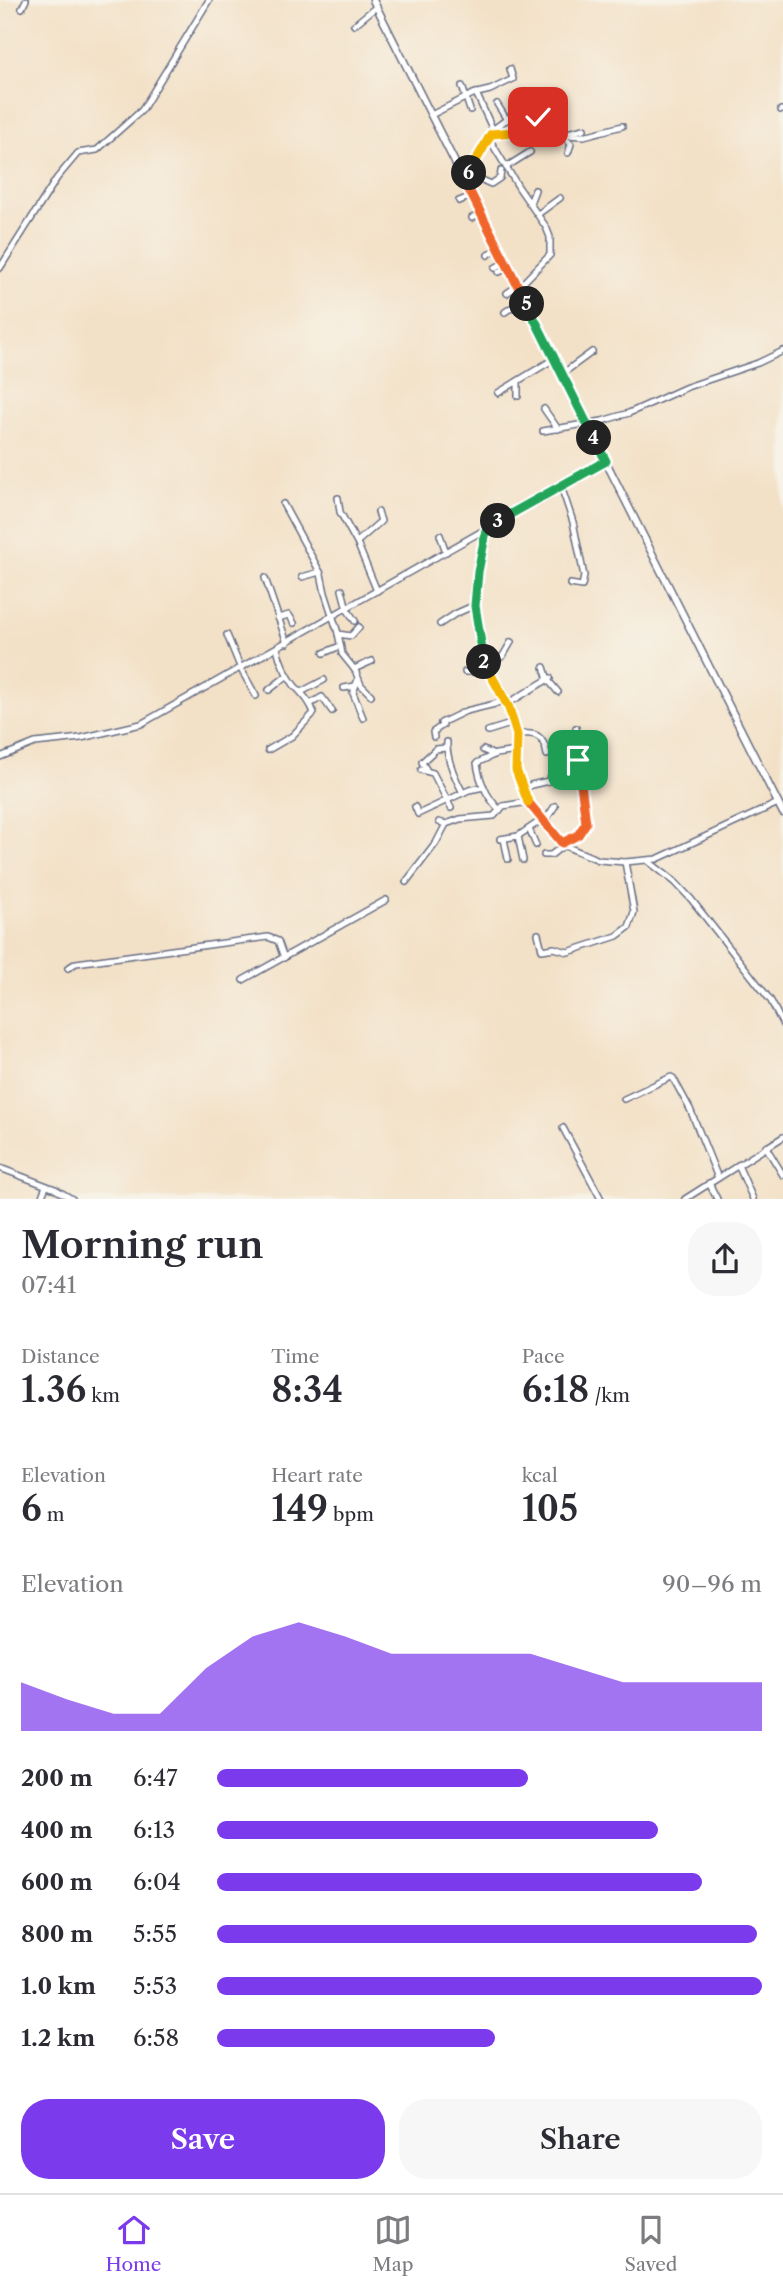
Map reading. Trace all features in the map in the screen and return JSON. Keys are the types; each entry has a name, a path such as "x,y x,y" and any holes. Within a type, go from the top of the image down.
{"street":[{"path":"22,8 26,0"},
{"path":"0,268 67,165 78,153 97,150 142,110 209,0"},
{"path":"354,25 374,4 465,176 481,215 783,813"},
{"path":"431,115 513,79 510,69"},
{"path":"462,86 470,110"},
{"path":"476,93 504,169 548,231 551,252 518,287 506,293"},
{"path":"522,94 527,105"},
{"path":"465,176 491,133 533,100"},
{"path":"498,104 507,120"},
{"path":"538,117 542,120 544,135"},
{"path":"491,133 590,135 622,126"},
{"path":"560,136 584,129"},
{"path":"528,143 536,134"},
{"path":"560,136 571,144 568,153"},
{"path":"465,176 491,184 499,178 504,169 530,152"},
{"path":"530,203 535,190"},
{"path":"459,201 472,196"},
{"path":"538,214 560,198"},
{"path":"472,218 481,215"},
{"path":"488,255 498,248"},
{"path":"497,270 507,265"},
{"path":"505,312 524,299"},
{"path":"543,432 587,424 642,408 687,387 758,363 783,351"},
{"path":"562,374 592,352"},
{"path":"498,393 554,359"},
{"path":"518,381 518,396"},
{"path":"544,410 558,429"},
{"path":"0,757 35,743 81,738 141,724 606,461"},
{"path":"561,486 573,522 584,576 582,586 570,584"},
{"path":"338,498 340,512 357,542 377,591"},
{"path":"283,504 320,572 342,654 354,669 358,683 371,695"},
{"path":"357,542 381,522 378,512"},
{"path":"489,526 478,572 475,606 485,665 506,701 514,723 517,735 517,774 523,791 528,802 563,844 599,860 648,861 667,856 778,803"},
{"path":"440,535 446,552"},
{"path":"302,577 320,572"},
{"path":"265,578 287,643"},
{"path":"342,590 347,609 355,621"},
{"path":"440,624 475,606"},
{"path":"278,618 289,615 294,623"},
{"path":"351,636 359,627"},
{"path":"338,634 351,636 358,641"},
{"path":"227,635 256,696"},
{"path":"465,672 473,672 501,658 511,642"},
{"path":"324,653 340,646"},
{"path":"268,750 292,736 314,713 288,675 277,648"},
{"path":"354,669 372,661"},
{"path":"544,667 558,692"},
{"path":"270,690 288,675"},
{"path":"434,737 433,732 443,725 442,722 466,711 506,701 549,679"},
{"path":"301,692 324,680"},
{"path":"344,688 358,683"},
{"path":"358,683 353,693 363,718"},
{"path":"310,704 322,698 332,711"},
{"path":"484,712 488,705"},
{"path":"488,731 514,723"},
{"path":"544,855 551,855 578,835 586,823 576,728"},
{"path":"517,735 533,732 545,744 547,754"},
{"path":"539,738 548,738"},
{"path":"451,808 434,775 424,771 422,762 436,749 446,745 463,793"},
{"path":"483,750 494,755"},
{"path":"500,810 484,787 477,763 494,755 517,751"},
{"path":"564,760 578,759"},
{"path":"547,782 555,770"},
{"path":"508,772 517,774"},
{"path":"523,791 556,779"},
{"path":"415,807 418,814 447,799 484,787"},
{"path":"439,822 446,824 460,819 494,816 506,805 528,802"},
{"path":"508,859 502,839 518,836 544,820 555,806"},
{"path":"406,882 436,843 446,824"},
{"path":"528,829 536,845"},
{"path":"518,836 523,860"},
{"path":"648,861 675,882 691,899 771,1000 783,1025"},
{"path":"538,934 542,950 554,948 566,952 592,945 624,931 632,922 634,914 625,862"},
{"path":"243,980 386,900"},
{"path":"68,968 76,963 268,937 278,942 284,958"},
{"path":"624,1099 673,1078 690,1109 718,1178"},
{"path":"564,1128 601,1199"},
{"path":"685,1199 783,1137"},
{"path":"766,1147 783,1175"},
{"path":"738,1165 753,1199"},
{"path":"0,1168 72,1199"},
{"path":"709,1184 718,1199"},
{"path":"41,1199 46,1186"}],"route":[{"path":"538,117 542,120 544,135 493,132 471,171 463,178 606,461 489,526 478,572 475,606 484,663 509,708 517,735 516,770 521,786 528,802 562,843 578,835 586,823 578,760"}]}
